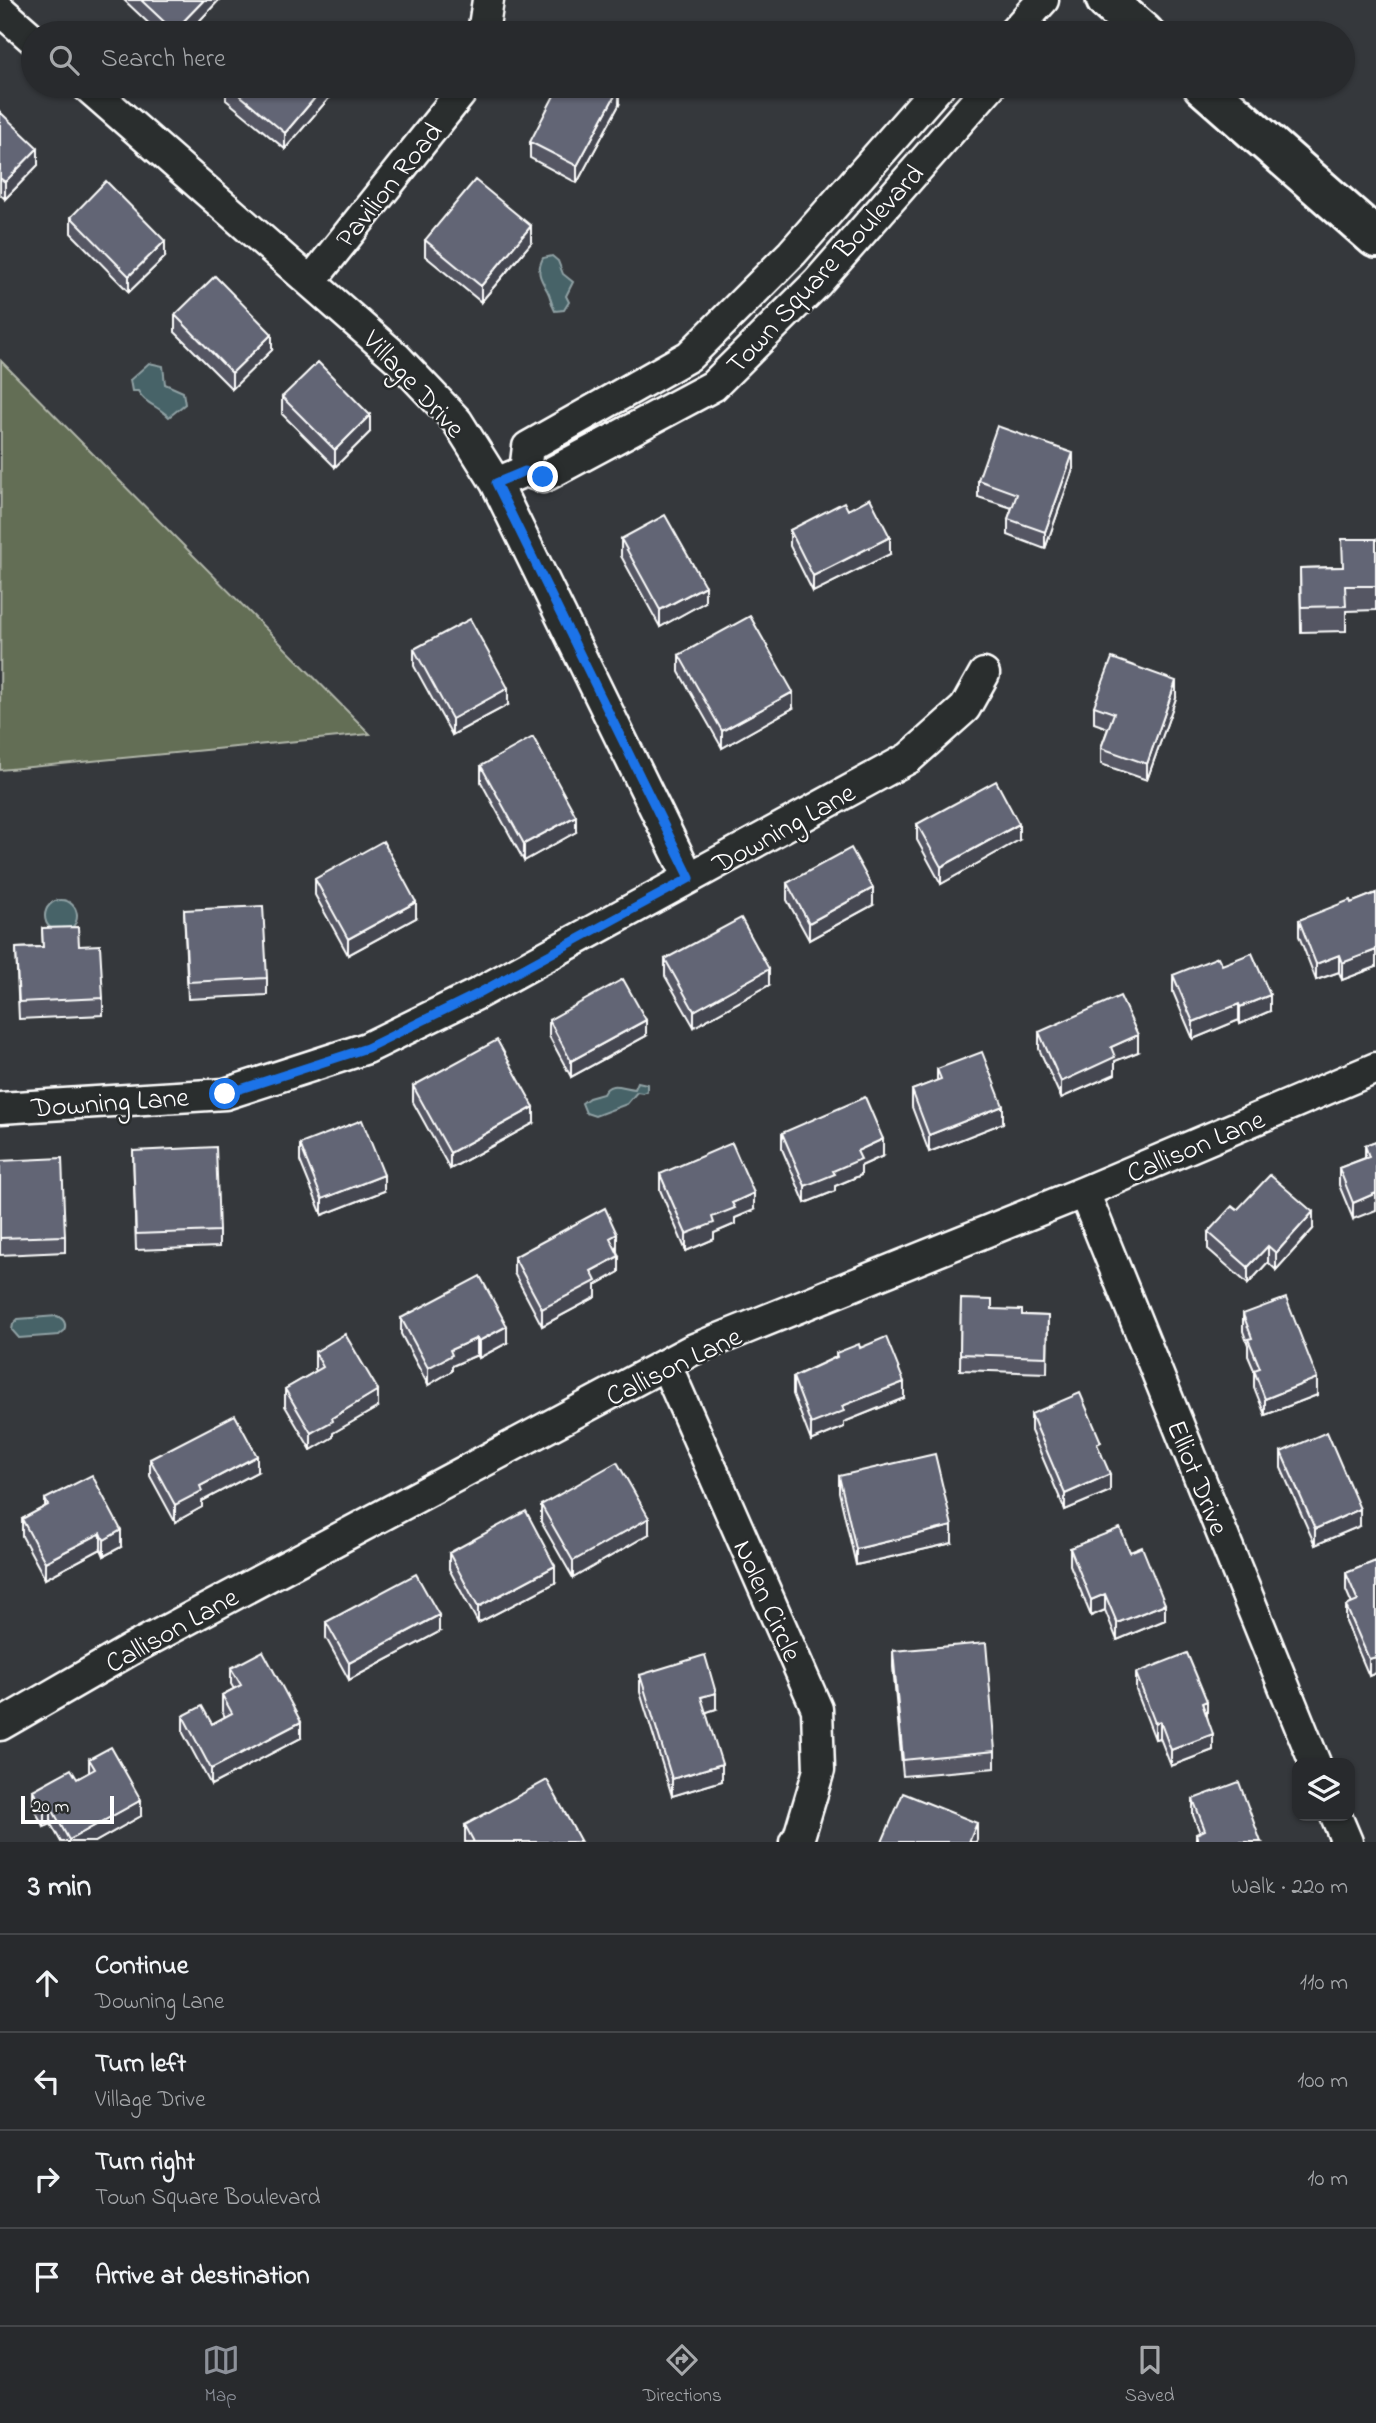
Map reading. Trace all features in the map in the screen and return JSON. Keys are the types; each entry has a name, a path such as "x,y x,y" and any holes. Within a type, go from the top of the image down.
{"main road":[{"path":"1106,0 1130,21"},
{"path":"1217,98 1376,239"}],"street":[{"path":"485,21 488,0"},
{"path":"1024,21 1043,0"},
{"path":"0,10 21,28"},
{"name":"Village Drive","path":"101,98 397,358 457,421 496,483 690,878"},
{"name":"Pavilion Road","path":"311,281 457,98"},
{"name":"Town Square Boulevard","path":"525,471 528,447 689,356 792,253 928,98"},
{"name":"Town Square Boulevard","path":"496,483 525,471 543,477 713,386 817,283 979,98"},
{"name":"Downing Lane","path":"0,1108 225,1094 367,1048 477,994 909,758 965,708 984,674"},
{"name":"Callison Lane","path":"0,1726 130,1650 692,1350 1084,1192 1376,1068"},
{"name":"Elliot Drive","path":"1084,1192 1313,1758"},
{"name":"Nolen Circle","path":"666,1365 817,1709 819,1770 799,1837 795,1842"},
{"path":"1338,1821 1347,1842"}],"green space":[{"path":"1,361 370,734 0,770"}],"water":[{"path":"552,256 558,261 563,274 573,282 566,296 569,302 564,310 555,311 540,275 543,258"},
{"path":"149,363 163,366 165,384 183,392 185,404 169,417 144,399 138,391 132,391 130,380"},
{"path":"61,900 72,905 77,916 72,927 61,932 50,927 45,916 50,905"},
{"path":"638,1082 647,1084 647,1091 637,1092 627,1104 595,1116 586,1113 582,1103 589,1098 603,1094 613,1086 635,1089"},
{"path":"57,1316 65,1324 64,1331 59,1335 19,1338 12,1330 18,1319"}],"building":[{"path":"141,0 204,0 184,21 163,21"},
{"path":"243,98 315,98 285,133"},
{"path":"553,98 614,98 577,166 530,142"},
{"path":"0,112 38,148 5,182 0,178"},
{"path":"475,180 531,226 481,286 425,240"},
{"path":"106,181 165,241 129,276 71,217"},
{"path":"215,276 272,334 232,373 175,315"},
{"path":"318,362 370,415 335,450 282,397"},
{"path":"997,426 1073,453 1045,532 1008,519 1017,494 978,480"},
{"path":"870,498 890,537 813,576 790,530 844,502 848,510"},
{"path":"665,515 705,586 660,610 621,539"},
{"path":"1342,539 1376,539 1376,586 1345,586 1346,606 1301,607 1300,568 1343,567"},
{"path":"750,616 793,692 722,731 679,655"},
{"path":"470,619 508,688 452,719 414,649"},
{"path":"1112,658 1176,681 1147,764 1101,748 1114,713 1094,706"},
{"path":"533,737 576,816 524,844 481,766"},
{"path":"996,781 1019,824 941,867 917,824"},
{"path":"383,841 416,902 348,939 315,879"},
{"path":"851,848 873,888 809,923 787,883"},
{"path":"1376,893 1376,950 1342,963 1339,955 1316,964 1299,920"},
{"path":"263,906 267,978 188,982 184,910"},
{"path":"741,918 769,969 694,1011 665,959"},
{"path":"78,927 79,946 100,945 103,998 19,1002 16,948 43,947 42,928"},
{"path":"1252,953 1270,995 1193,1022 1173,975 1218,957 1222,965"},
{"path":"623,979 646,1020 571,1061 549,1020"},
{"path":"1120,996 1138,1035 1111,1047 1115,1057 1061,1082 1039,1032"},
{"path":"497,1040 534,1107 450,1153 413,1086"},
{"path":"982,1052 1003,1106 929,1135 912,1090 941,1079 937,1069"},
{"path":"865,1097 883,1139 857,1151 861,1159 833,1171 835,1174 805,1186 782,1133"},
{"path":"362,1120 384,1175 322,1199 300,1144"},
{"path":"1376,1141 1376,1193 1353,1203 1339,1168 1369,1157 1365,1145"},
{"path":"732,1143 754,1193 732,1203 735,1208 712,1217 714,1223 686,1234 660,1174"},
{"path":"216,1147 219,1231 136,1234 133,1151"},
{"path":"62,1158 65,1236 0,1238 0,1161"},
{"path":"1270,1175 1313,1212 1276,1253 1268,1246 1248,1267 1208,1232 1232,1206 1237,1210"},
{"path":"605,1208 617,1234 610,1238 619,1256 591,1271 596,1281 542,1309 514,1257"},
{"path":"480,1276 507,1326 479,1341 477,1338 450,1350 452,1355 428,1368 401,1318"},
{"path":"1286,1298 1317,1378 1265,1399 1254,1370 1260,1368 1248,1339 1252,1338 1243,1314"},
{"path":"961,1299 992,1300 992,1309 1022,1310 1022,1315 1048,1316 1047,1357 960,1354"},
{"path":"345,1334 378,1390 311,1433 285,1389 323,1367 315,1352"},
{"path":"886,1337 904,1382 842,1406 844,1411 811,1424 793,1377 837,1357 836,1353 859,1344 860,1348"},
{"path":"1080,1393 1101,1442 1097,1444 1110,1474 1065,1494 1031,1414"},
{"path":"235,1415 257,1456 200,1486 202,1491 175,1505 150,1459"},
{"path":"1327,1432 1360,1509 1315,1529 1281,1452"},
{"path":"935,1454 952,1526 856,1549 839,1476"},
{"path":"617,1462 649,1518 573,1561 541,1505"},
{"path":"92,1475 121,1530 104,1540 101,1533 45,1562 22,1519 48,1505 45,1499"},
{"path":"526,1511 555,1566 478,1607 449,1553"},
{"path":"1120,1528 1130,1552 1142,1547 1165,1604 1117,1623 1105,1594 1091,1600 1070,1548"},
{"path":"1376,1561 1376,1657 1369,1659 1346,1606 1358,1601 1346,1573"},
{"path":"416,1574 439,1615 349,1663 326,1622"},
{"path":"986,1643 995,1751 903,1760 893,1651"},
{"path":"263,1651 301,1722 211,1769 183,1716 202,1706 212,1724 232,1713 222,1695 241,1685 231,1668"},
{"path":"1187,1653 1207,1701 1202,1703 1213,1734 1171,1750 1160,1721 1155,1723 1136,1673"},
{"path":"705,1655 716,1693 701,1697 722,1764 672,1779 640,1675"},
{"path":"111,1747 141,1800 69,1840 51,1807 44,1811 33,1790 71,1769 77,1779 95,1769 89,1759"},
{"path":"547,1780 581,1842 474,1842 465,1825"},
{"path":"1239,1782 1261,1842 1199,1842 1196,1834 1205,1830 1193,1799"},
{"path":"903,1793 977,1823 969,1842 882,1842"}],"route":[{"path":"225,1094 367,1048 477,994 690,878 496,483 525,471 543,477"}]}
